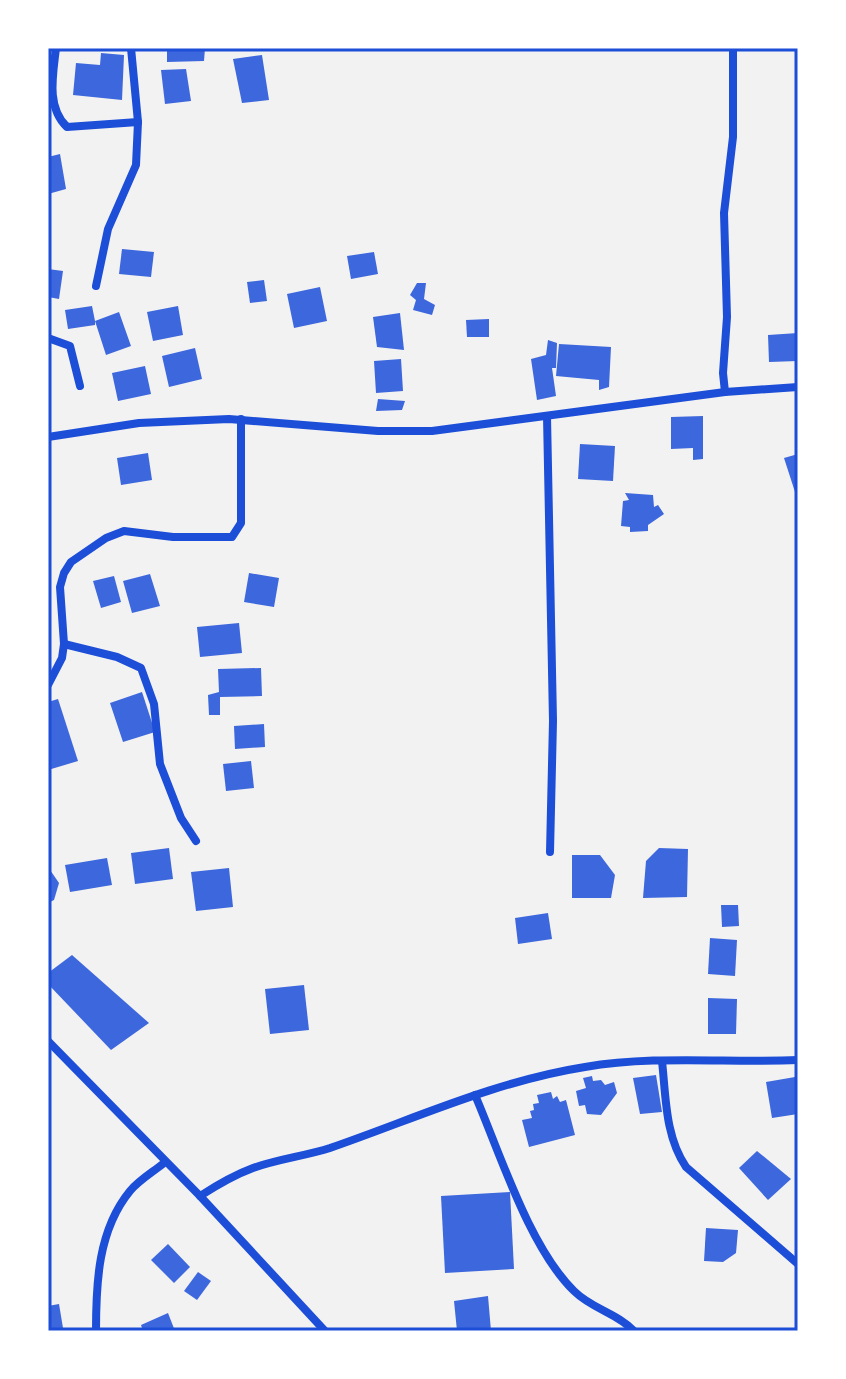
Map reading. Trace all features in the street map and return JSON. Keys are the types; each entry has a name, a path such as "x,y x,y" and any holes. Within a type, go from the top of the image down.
{"street":[{"path":"56,48 53,108 67,127 138,122"},
{"path":"96,286 108,229 136,165 138,122 131,48"},
{"path":"725,392 723,373 727,317 724,213 733,137 733,48"},
{"path":"48,338 70,346 80,386"},
{"path":"48,437 139,423 241,419 378,431 418,431 725,392 798,387"},
{"path":"547,416 553,721 550,852"},
{"path":"48,685 62,658 60,587 71,562 106,538 124,531 173,537 223,538 232,537 238,530 241,523 241,419"},
{"path":"64,644 117,657 141,668 154,704 160,764 181,818 196,841"},
{"path":"48,1041 164,1163 200,1196 325,1331"},
{"path":"200,1196 229,1178 254,1168 329,1148 475,1095 532,1078 586,1066 662,1061 798,1060"},
{"path":"662,1061 670,1135 686,1167 798,1264"},
{"path":"475,1095 535,1240 572,1290 598,1310 623,1320 634,1331"},
{"path":"96,1331 96,1301 105,1236 116,1210 132,1189 164,1163"}],"building":[{"path":"167,48 205,48 204,61 167,62"},
{"path":"101,53 124,55 122,100 73,95 76,63 100,65"},
{"path":"262,55 269,100 242,103 233,59"},
{"path":"186,69 191,101 165,104 161,70"},
{"path":"60,154 66,189 48,194 48,157"},
{"path":"122,249 154,252 151,277 119,274"},
{"path":"374,252 378,274 351,279 347,256"},
{"path":"48,269 63,271 59,299 48,297"},
{"path":"264,280 267,301 250,303 247,282"},
{"path":"417,283 426,283 424,299 435,305 432,315 413,310 416,300 410,295"},
{"path":"320,287 327,321 294,328 287,294"},
{"path":"92,306 95,325 68,329 65,310"},
{"path":"178,306 183,335 153,341 147,312"},
{"path":"119,312 131,346 106,355 95,321"},
{"path":"400,313 404,350 377,347 373,317"},
{"path":"489,319 489,337 467,337 466,320"},
{"path":"798,333 798,361 769,362 768,335"},
{"path":"548,340 557,343 556,368 552,368 556,396 537,400 531,359 546,355"},
{"path":"559,344 611,347 609,387 599,390 599,380 556,376"},
{"path":"195,348 202,379 169,387 162,356"},
{"path":"401,359 403,391 376,393 374,361"},
{"path":"145,366 151,394 118,401 112,373"},
{"path":"378,399 405,401 402,410 376,411"},
{"path":"703,416 703,459 693,460 693,448 671,449 671,417"},
{"path":"580,444 615,446 613,481 578,479"},
{"path":"148,453 152,480 121,485 117,458"},
{"path":"798,454 798,491 795,492 784,458"},
{"path":"625,493 653,495 654,507 658,505 664,514 648,525 648,531 630,532 630,527 621,526 623,501 629,500"},
{"path":"249,573 279,578 274,607 244,602"},
{"path":"150,574 160,606 132,613 123,581"},
{"path":"114,576 121,602 101,608 93,581"},
{"path":"239,623 242,653 200,657 197,627"},
{"path":"261,668 262,696 220,697 220,715 209,715 208,695 219,692 218,669"},
{"path":"142,692 155,732 123,742 110,703"},
{"path":"58,699 78,761 48,770 48,702"},
{"path":"264,724 265,747 235,749 234,726"},
{"path":"251,761 254,788 226,791 223,764"},
{"path":"169,848 173,879 135,884 131,853"},
{"path":"659,848 688,849 687,897 643,898 646,861"},
{"path":"572,855 600,855 615,875 611,898 572,898"},
{"path":"107,858 112,885 70,892 65,865"},
{"path":"48,867 59,883 54,900 48,903"},
{"path":"229,868 233,907 196,911 191,872"},
{"path":"721,905 738,905 739,926 722,927"},
{"path":"548,913 552,939 518,944 515,918"},
{"path":"710,938 737,940 735,976 708,974"},
{"path":"72,955 149,1023 111,1050 48,984 48,973"},
{"path":"304,985 309,1030 270,1034 265,989"},
{"path":"708,998 737,999 736,1034 708,1034"},
{"path":"656,1075 662,1112 640,1114 633,1078"},
{"path":"592,1076 593,1081 601,1080 605,1085 614,1082 617,1093 601,1115 587,1114 585,1105 579,1106 576,1091 586,1088 583,1078"},
{"path":"795,1077 798,1114 772,1118 766,1082"},
{"path":"551,1092 553,1099 557,1096 560,1102 566,1100 575,1135 529,1147 522,1120 532,1118 530,1111 534,1110 533,1104 539,1103 537,1095"},
{"path":"757,1151 791,1179 768,1200 739,1168"},
{"path":"510,1192 514,1269 445,1273 441,1196"},
{"path":"706,1228 738,1230 736,1253 723,1262 704,1261"},
{"path":"168,1244 190,1267 174,1283 151,1260"},
{"path":"198,1272 211,1281 197,1300 184,1291"},
{"path":"488,1296 491,1331 457,1331 454,1301"},
{"path":"59,1304 63,1328 48,1331 48,1306"},
{"path":"168,1313 175,1331 143,1331 141,1325"}]}
